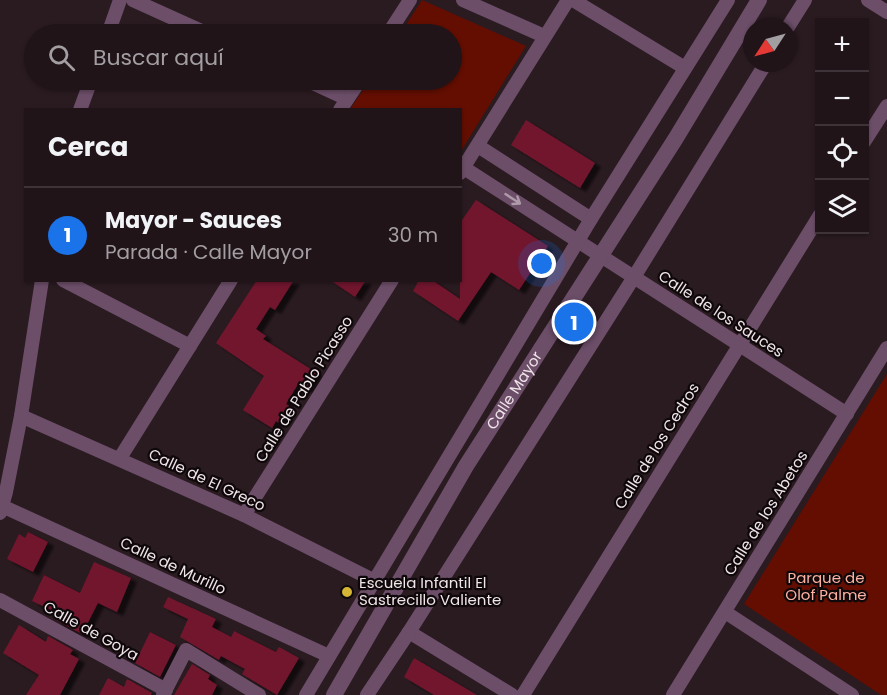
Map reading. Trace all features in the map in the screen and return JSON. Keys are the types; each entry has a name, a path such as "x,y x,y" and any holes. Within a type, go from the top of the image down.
{"street":[{"path":"112,24 120,0"},
{"path":"133,0 186,24"},
{"path":"394,24 410,0"},
{"path":"463,0 544,36"},
{"path":"462,170 568,0"},
{"path":"573,0 685,68"},
{"name":"Calle Mayor","path":"306,695 591,219 728,0"},
{"name":"Calle Mayor","path":"334,695 466,466 602,256 759,0"},
{"path":"794,18 805,0"},
{"path":"868,0 887,12"},
{"path":"367,695 634,277 760,72"},
{"path":"81,108 87,90"},
{"path":"322,90 344,104 353,90"},
{"path":"869,134 887,106"},
{"path":"478,146 591,219"},
{"name":"Calle de los Sauces","path":"462,170 602,256 847,414"},
{"name":"Calle de los Cedros","path":"522,695 815,222"},
{"path":"1,510 21,416 42,282"},
{"path":"67,282 190,346"},
{"path":"120,458 230,282"},
{"name":"Calle de Pablo Picasso","path":"244,515 391,282"},
{"name":"Calle de los Abetos","path":"673,695 887,348"},
{"name":"Calle de El Greco","path":"21,416 244,515 375,581"},
{"name":"Calle de Murillo","path":"1,510 329,656"},
{"name":"Calle de Goya","path":"0,600 164,693"},
{"path":"725,612 847,694"},
{"path":"409,632 512,695"},
{"path":"164,693 186,650 259,695"}],"green space":[{"path":"422,0 526,46 462,149 462,108 351,108 363,90 462,90 462,24 406,24"},
{"name":"Parque de Olof Palme","path":"887,374 887,695 881,695 744,604"}],"building":[{"path":"526,120 595,163 580,188 511,145"},
{"path":"476,200 548,246 519,290 491,272 458,321 413,291 418,282 435,282 460,299 462,220"},
{"path":"256,282 293,282 275,310 270,307 256,329 266,336 263,339 317,373 307,389 298,384 286,404 289,406 279,423 276,421 272,428 243,410 264,376 216,343"},
{"path":"333,282 365,282 355,297"},
{"path":"28,532 48,542 33,572 7,559 19,534 25,538"},
{"path":"94,562 131,578 117,612 98,603 82,634 56,620 60,614 32,601 44,575 80,593"},
{"path":"168,597 216,619 212,627 231,637 234,631 276,652 279,647 299,658 277,695 242,674 245,669 221,656 219,660 180,637 188,619 163,607"},
{"path":"19,625 46,642 48,636 73,650 70,654 79,659 60,695 26,695 39,675 3,653"},
{"path":"150,632 176,645 160,677 135,663"},
{"path":"414,658 477,695 434,695 404,677"},
{"path":"192,664 210,675 208,679 217,685 212,695 174,695"},
{"path":"108,678 124,687 127,679 152,693 151,695 99,695"}],"place":[{"name":"Mayor - Sauces","path":"574,322"},
{"name":"Escuela Infantil El Sastrecillo Valiente","path":"347,592"}]}
